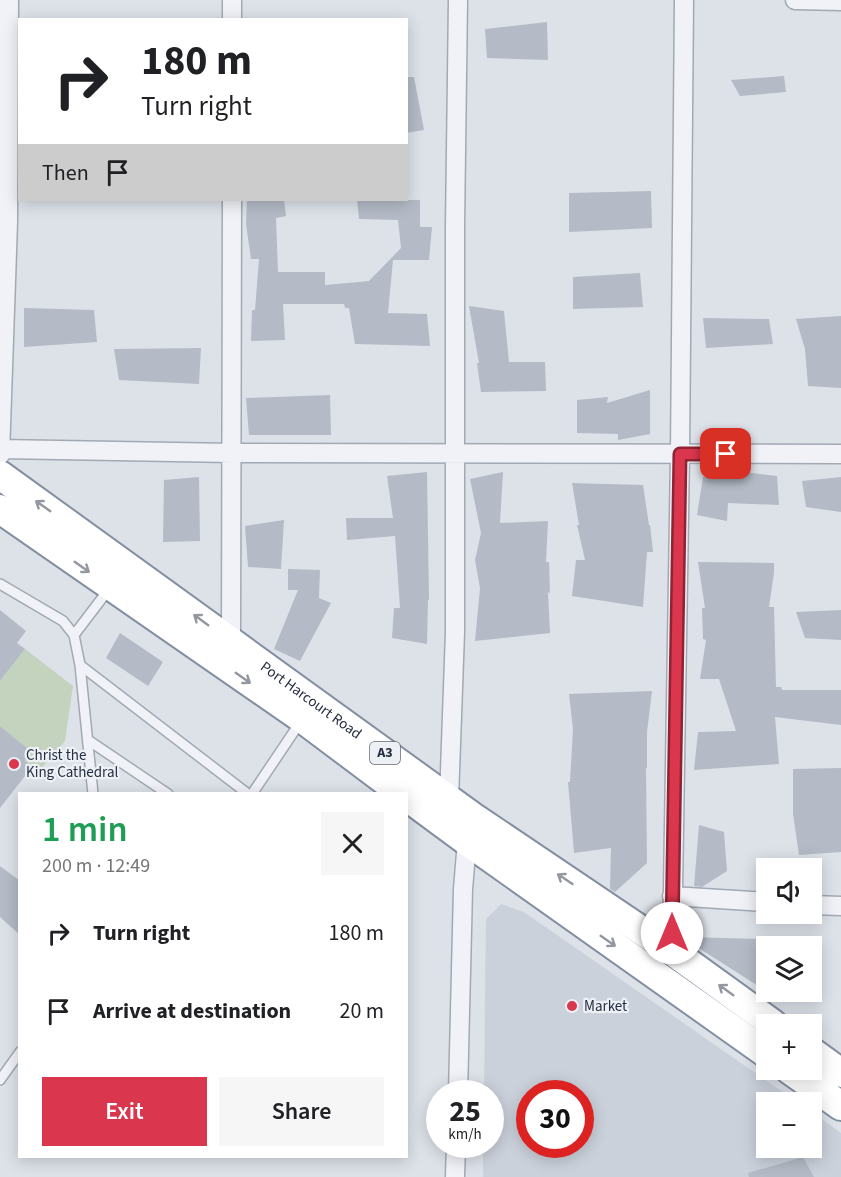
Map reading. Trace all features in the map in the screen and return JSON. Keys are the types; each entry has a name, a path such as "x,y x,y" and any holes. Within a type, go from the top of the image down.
{"highway":[{"name":"Port Harcourt Road","path":"0,475 118,576 401,792"},
{"name":"Port Harcourt Road","path":"0,509 231,641 449,799 470,829 756,1045"},
{"name":"Port Harcourt Road","path":"408,797 470,829 672,951 759,1014"},
{"path":"822,1059 841,1073"},
{"path":"804,1080 841,1106"}],"street":[{"path":"0,455 8,222 9,0"},
{"path":"232,0 232,18"},
{"path":"449,799 455,632 455,226 458,0"},
{"path":"672,951 684,0"},
{"path":"795,0 841,1"},
{"path":"231,641 232,201"},
{"path":"0,449 232,453 841,454"},
{"path":"458,1080 463,890 470,829"},
{"path":"672,896 756,901"},
{"path":"822,905 841,906"},
{"path":"455,1177 456,1158"}],"lane":[{"path":"74,635 118,576"},
{"path":"0,584 63,621 74,635 80,665 93,792"},
{"path":"80,665 247,792"},
{"path":"251,792 303,719"},
{"path":"87,740 165,792"},
{"path":"0,1080 18,1055"}],"shaded area":[{"name":"Market","path":"501,904 524,912 756,1073 756,1080 765,1080 783,1092 756,1092 756,1158 822,1158 822,1119 841,1133 841,1177 483,1177 483,1158 504,1158 504,1080 484,1080 486,919"}],"green space":[{"path":"25,649 73,686 65,741 39,771 25,761 32,752 0,726 0,681"}],"building":[{"path":"547,22 548,60 487,58 485,29"},
{"path":"784,76 786,92 740,96 731,80"},
{"path":"408,77 414,77 424,130 408,133"},
{"path":"651,191 652,228 569,232 569,193"},
{"path":"420,200 420,227 432,227 429,260 393,260 388,313 427,314 430,346 355,344 349,308 345,308 344,304 283,304 285,340 251,341 252,310 255,310 259,259 251,259 246,224 247,201 284,201 286,216 276,218 278,272 325,272 325,285 369,281 401,248 398,220 359,219 357,201"},
{"path":"640,273 643,307 573,309 573,277"},
{"path":"469,306 504,311 509,362 545,362 546,391 481,392 477,363 479,363"},
{"path":"24,308 94,310 97,342 24,347"},
{"path":"841,316 841,388 808,386 805,349 796,319"},
{"path":"703,318 769,319 773,344 706,348"},
{"path":"201,348 199,384 119,380 114,349"},
{"path":"650,390 650,434 618,440 618,434 577,433 577,400 608,397 607,403"},
{"path":"330,395 331,435 249,435 246,398"},
{"path":"737,471 777,476 779,505 728,503 727,521 697,515 703,477 737,477"},
{"path":"427,472 429,600 427,644 392,638 394,608 400,608 395,536 347,540 346,518 393,518 387,476"},
{"path":"503,472 500,523 548,521 546,562 549,562 550,633 475,641 480,588 475,560 481,533 470,479"},
{"path":"199,477 200,541 163,542 164,480"},
{"path":"841,477 841,512 806,507 802,481"},
{"path":"572,483 643,485 653,552 647,552 643,607 572,596 576,560 585,560 577,525 579,525"},
{"path":"284,520 281,569 248,567 245,526"},
{"path":"698,562 774,563 769,607 774,607 776,687 781,687 782,690 841,690 841,725 775,717 779,764 694,770 698,732 736,731 719,679 700,679 706,640 703,639 702,608 705,608"},
{"path":"288,569 320,570 319,598 331,603 300,661 274,649 298,590 288,590"},
{"path":"0,610 26,631 17,643 25,649 0,681"},
{"path":"841,610 841,640 805,638 796,612"},
{"path":"120,633 163,662 148,686 106,658"},
{"path":"652,691 647,732 647,863 615,892 610,889 611,848 574,853 568,782 570,782 573,729 569,694"},
{"name":"Christ the King Cathedral","path":"0,726 32,752 25,761 32,767 0,808"},
{"path":"841,768 841,852 799,855 793,814 793,769"},
{"path":"699,825 724,832 727,871 702,887 694,886"},
{"path":"0,866 18,880 18,933 0,917"},
{"path":"683,938 756,939 756,985"},
{"path":"804,1158 814,1177 749,1177 748,1173"}],"place":[{"name":"Christ the King Cathedral","path":"14,764"},
{"name":"Market","path":"572,1006"}],"route":[{"path":"672,933 680,454 726,454"}]}
